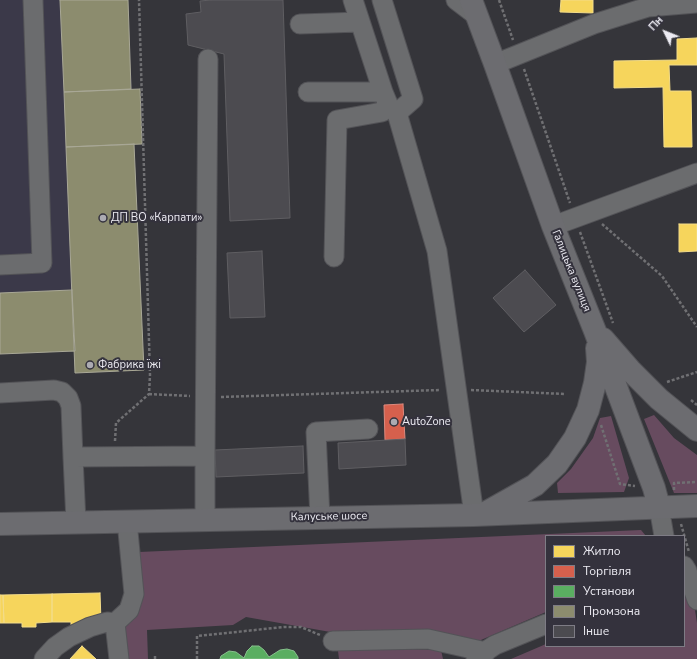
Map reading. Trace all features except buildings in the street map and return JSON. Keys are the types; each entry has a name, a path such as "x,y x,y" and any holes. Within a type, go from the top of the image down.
{"main road":[{"name":"Галицька вулиця","path":"474,8 553,226 662,493"},
{"path":"595,330 630,370 665,403 697,430"},
{"path":"478,514 535,485 558,464 575,438 588,410 595,383 598,362 595,330"},
{"path":"662,493 697,506"},
{"name":"Калуське шосе","path":"0,524 478,514 662,493"}],"street":[{"path":"0,265 42,263 33,0"},
{"path":"353,0 389,103 437,252 456,389 478,514"},
{"path":"308,92 389,103 413,99 382,0"},
{"path":"456,0 474,8"},
{"path":"495,64 648,3 697,3"},
{"path":"300,24 360,22"},
{"path":"205,520 208,59"},
{"path":"334,257 337,120 382,112 389,103"},
{"path":"553,226 697,173"},
{"path":"0,393 54,390 62,392 68,398 71,406 76,522"},
{"path":"320,518 316,432 368,429"},
{"path":"73,457 205,456"},
{"path":"662,493 664,535"},
{"path":"115,623 129,610 134,594 127,522"},
{"path":"685,568 697,600"},
{"path":"44,659 55,647 69,637 90,627 107,622 115,623"},
{"path":"115,623 119,659"},
{"path":"333,641 428,639 481,655 495,645 545,624"}],"path":[{"path":"115,457 116,423 148,394 150,375 139,0"},
{"path":"589,213 662,276 697,327"},
{"path":"649,388 697,372"},
{"path":"148,394 206,398 456,389 565,394"},
{"path":"592,396 620,484 662,493"},
{"path":"197,659 197,636 284,627 301,627 333,641"}],"shaded area":[{"path":"0,0 128,0 144,370 75,373 75,351 0,354"},
{"path":"654,415 674,438 697,455 697,493 674,493 644,419"},
{"path":"611,416 629,478 624,492 558,493 557,483 571,469 593,438 600,418"},
{"path":"641,530 645,535 545,535 545,612 474,643 336,633 246,617 233,625 147,630 148,659 127,659 124,621 139,552"},
{"path":"685,596 695,610 697,623 697,659 511,659 545,644 545,647 685,647"},
{"path":"345,647 441,650 443,659 339,659 338,651"}],"place":[{"name":"ДП ВО «Карпати»","path":"103,218"},
{"name":"Фабрика їжі","path":"90,365"},
{"name":"AutoZone","path":"394,422"}]}
